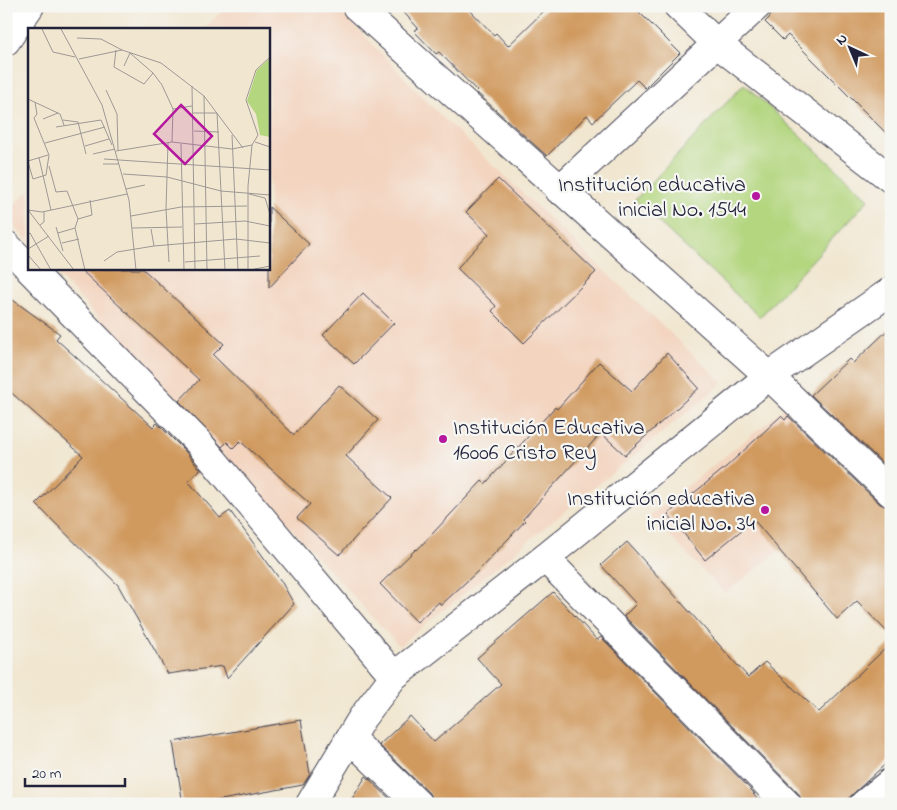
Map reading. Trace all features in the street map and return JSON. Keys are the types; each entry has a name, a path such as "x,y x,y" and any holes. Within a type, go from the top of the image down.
{"street":[{"path":"356,6 559,190 769,376 891,493"},
{"path":"678,6 716,43 891,179"},
{"path":"559,190 757,6"},
{"path":"6,41 21,9"},
{"path":"6,245 28,267"},
{"path":"31,270 198,442 394,676"},
{"path":"310,804 350,738 394,676 544,558 769,376 891,292"},
{"path":"544,558 787,804"},
{"path":"350,738 418,804"},
{"path":"864,804 891,782"}],"shaded area":[{"path":"227,6 336,6 439,114 723,383 399,646 54,270 270,270 270,28 205,28"},
{"path":"28,192 28,241 6,218 6,213"},
{"path":"784,409 859,490 725,593 650,516"}],"green space":[{"path":"744,84 869,199 760,317 635,200"}],"building":[{"path":"398,6 466,6 494,35 496,33 508,46 549,6 633,6 680,53 645,88 637,80 593,122 587,115 547,156 477,93 439,52 436,54 414,31 418,28"},
{"path":"772,6 891,6 891,138 788,35 783,40 765,22 770,17"},
{"path":"498,179 596,272 524,343 492,311 496,306 457,268 489,234 466,212"},
{"path":"270,208 309,244 269,288 270,270"},
{"path":"81,270 144,270 224,344 213,355 294,435 339,385 378,420 346,456 392,498 339,555 297,518 310,504 240,441 233,448 227,442 222,447 179,401 199,380"},
{"path":"363,293 394,323 354,364 323,335"},
{"path":"6,295 60,334 56,339 153,427 157,423 186,452 200,470 188,481 220,518 230,511 281,581 294,604 227,678 223,666 168,674 118,585 36,504 83,456 6,388"},
{"path":"891,327 891,471 811,395 849,359 853,363"},
{"path":"667,353 699,388 625,455 601,433 523,519 525,521 479,570 441,605 439,602 417,622 380,584 417,550 482,481 485,484 599,362 632,391"},
{"path":"781,416 785,420 788,416 880,504 891,508 891,636 857,601 837,619 754,520 705,560 668,514 726,467"},
{"path":"627,542 748,677 765,662 819,712 891,643 891,759 842,804 802,801 798,793 624,616 636,604 601,565"},
{"path":"553,592 597,640 601,637 755,794 753,794 762,804 433,804 429,793 379,745 410,716 434,742 501,684 477,658"},
{"path":"301,720 310,774 303,785 199,804 183,804 173,742"},
{"path":"366,776 395,804 349,804"}],"place":[{"name":"Institución educativa inicial No. 1544","path":"756,196"},
{"name":"Institución Educativa 16006 Cristo Rey","path":"443,439"},
{"name":"Institución educativa inicial No. 34","path":"765,510"}]}
